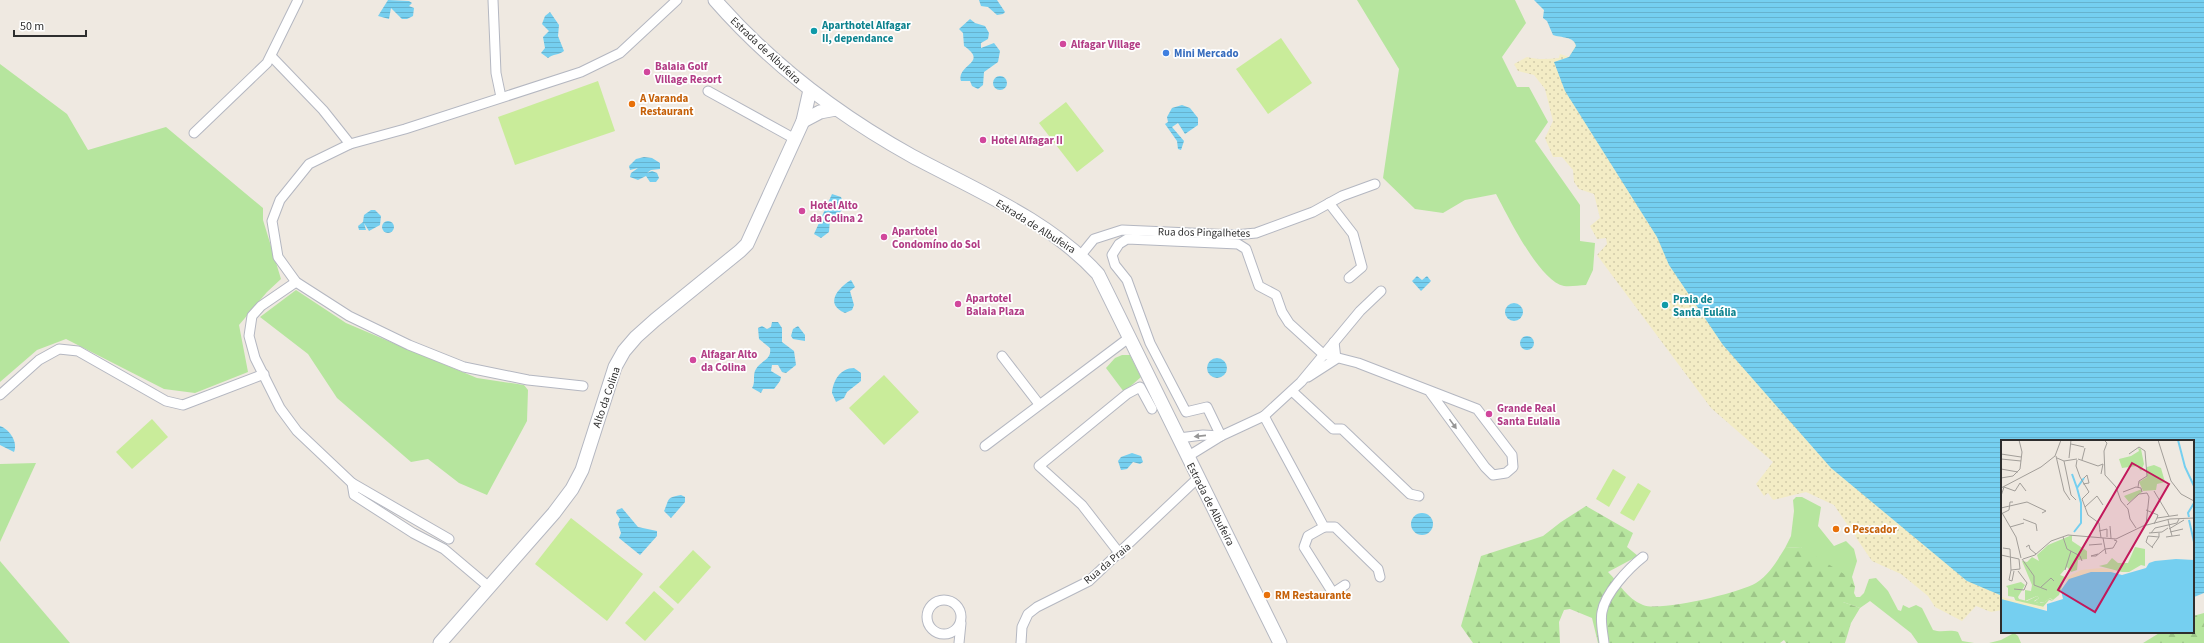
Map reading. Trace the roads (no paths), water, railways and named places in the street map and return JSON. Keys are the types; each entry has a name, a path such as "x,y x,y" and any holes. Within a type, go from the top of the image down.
{"street":[{"path":"194,133 267,63 298,0"},
{"path":"493,0 496,73 501,97"},
{"path":"583,386 528,380 464,367 410,345 349,316 296,282 278,257 272,221 280,200 309,164 350,144 405,129 581,72 620,53 677,0"},
{"name":"Estrada de Albufeira","path":"715,0 758,46 810,90 836,109 910,155 1016,212 1081,255 1098,274 1280,643"},
{"path":"270,56 323,110 350,144"},
{"name":"Alto da Colina","path":"440,643 554,513 572,489 582,470 615,368 624,351 636,337 655,320 747,244 803,121 810,90"},
{"path":"708,91 795,139"},
{"path":"803,121 820,112 836,109"},
{"name":"Rua dos Pingalhetes","path":"1081,255 1094,239 1122,230 1235,235 1256,233 1306,214 1342,196 1375,184"},
{"path":"1329,203 1352,234 1362,267 1349,278"},
{"path":"1221,436 1207,407 1186,412 1150,343 1127,280 1115,265 1112,255 1119,244 1127,239 1139,238 1166,242 1238,244 1246,249 1259,286 1276,295 1282,312 1289,323 1323,354 1336,359 1358,363 1477,409 1512,455 1513,467 1506,473 1493,475 1485,467 1430,392"},
{"path":"296,282 261,306 252,316 249,336 255,358 280,408 297,431 352,483 449,539"},
{"path":"1187,457 1221,436 1264,416 1301,382 1360,311 1381,291"},
{"path":"985,446 1130,337"},
{"path":"1334,342 1336,359"},
{"path":"0,395 39,360 59,349 78,351 166,401 183,405 264,374"},
{"path":"1002,356 1039,404"},
{"path":"1301,382 1336,359"},
{"path":"1120,554 1082,504 1039,466 1127,394 1140,387 1152,409"},
{"path":"1292,391 1334,429 1342,429 1410,494 1419,496"},
{"path":"1264,416 1324,527"},
{"path":"1179,438 1203,435 1221,436"},
{"name":"Rua da Praia","path":"1021,643 1022,627 1028,614 1037,607 1089,581 1120,554 1198,478"},
{"path":"352,483 354,495 412,533 444,549 489,587"},
{"path":"1345,585 1333,593 1304,547 1308,536 1324,527 1335,527 1378,569 1380,577"},
{"path":"1604,643 1601,612 1606,600 1624,575 1643,557"},
{"path":"955,643 954,639 940,634 929,626 926,617 930,606 941,600 950,600 960,608 962,618 959,643"},
{"path":"946,635 957,629 962,618"}],"water":[{"path":"388,0 409,1 412,3 409,6 414,8 413,16 407,19 402,19 391,8 389,19 378,16"},
{"path":"979,0 997,0 1005,12 997,15 988,7 981,6"},
{"path":"1534,0 2204,0 2204,593 2194,597 2194,440 2001,440 2000,595 1967,581 1831,468 1723,345 1669,265 1657,237 1565,91 1554,62 1569,57 1576,46 1573,40 1553,35 1547,21 1543,18 1544,10"},
{"path":"550,12 559,25 558,36 564,51 548,58 541,53 545,48 543,37 549,31 542,24 545,16"},
{"path":"970,19 975,23 985,26 989,33 988,39 981,43 981,48 994,43 1000,51 998,62 984,72 983,85 978,89 972,86 970,81 961,81 963,71 973,60 974,56 964,46 963,33 959,29"},
{"path":"1000,76 1005,78 1007,83 1005,88 1000,90 995,88 993,83 995,78"},
{"path":"1182,105 1190,108 1198,118 1198,125 1185,134 1178,123 1172,127 1184,141 1181,150 1178,149 1177,141 1165,124 1168,122 1167,117 1172,108"},
{"path":"644,157 652,158 660,163 660,169 651,170 647,173 652,171 657,173 659,178 656,182 650,182 646,176 638,180 630,177 631,173 638,168 630,170 629,166 636,159"},
{"path":"832,194 841,197 844,206 839,214 830,219 829,232 821,238 814,234"},
{"path":"371,210 375,210 381,216 380,225 369,231 364,223 366,230 359,230 358,226 363,222 364,215"},
{"path":"386,221 390,221 394,227 390,233 386,233 382,229 382,225"},
{"path":"1417,276 1422,280 1427,276 1431,281 1421,291 1412,281"},
{"path":"851,280 855,287 850,291 854,305 852,310 845,313 835,305 834,301 835,296 842,287"},
{"path":"1514,303 1518,304 1522,308 1522,316 1518,320 1514,321 1510,320 1506,316 1505,312 1506,308 1510,304"},
{"path":"772,322 778,322 782,328 782,342 794,351 796,365 786,373 782,372 778,365 772,365 771,371 781,377 780,381 774,389 763,389 761,393 752,388 754,383 754,374 758,366 768,358 770,348 759,339 758,328 762,326 767,329 771,327"},
{"path":"798,326 805,335 805,341 793,339 791,336 793,329"},
{"path":"1524,336 1530,336 1534,340 1534,346 1530,350 1524,350 1520,346 1520,340"},
{"path":"1213,358 1221,358 1227,364 1227,372 1221,378 1213,378 1207,372 1207,364"},
{"path":"854,368 861,373 861,381 847,392 844,398 836,402 832,393 838,376 845,370"},
{"path":"0,426 10,433 14,440 14,452 0,445"},
{"path":"1132,453 1141,456 1143,462 1140,464 1133,462 1127,469 1121,470 1118,461 1121,457"},
{"path":"681,495 685,497 685,502 671,518 664,511 668,501 672,497"},
{"path":"622,508 638,527 657,531 657,536 640,555 619,538 621,533 618,524 620,519 616,513 617,510"},
{"path":"1422,513 1426,514 1432,520 1432,528 1426,534 1422,535 1418,534 1412,528 1411,524 1412,520 1418,514"}],"place":[{"name":"Aparthotel Alfagar II, dependance","path":"814,31"},
{"name":"Alfagar Village","path":"1063,44"},
{"name":"Mini Mercado","path":"1166,53"},
{"name":"Balaia Golf Village Resort","path":"647,72"},
{"name":"A Varanda Restaurant","path":"632,104"},
{"name":"Hotel Alfagar II","path":"983,140"},
{"name":"Hotel Alto da Colina 2","path":"802,211"},
{"name":"Apartotel Condomíno do Sol","path":"884,237"},
{"name":"Apartotel Balaia Plaza","path":"958,304"},
{"name":"Praia de Santa Eulália","path":"1665,305"},
{"name":"Alfagar Alto da Colina","path":"693,360"},
{"name":"Grande Real Santa Eulalia","path":"1489,414"},
{"name":"o Pescador","path":"1836,529"},
{"name":"RM Restaurante","path":"1267,595"}]}
